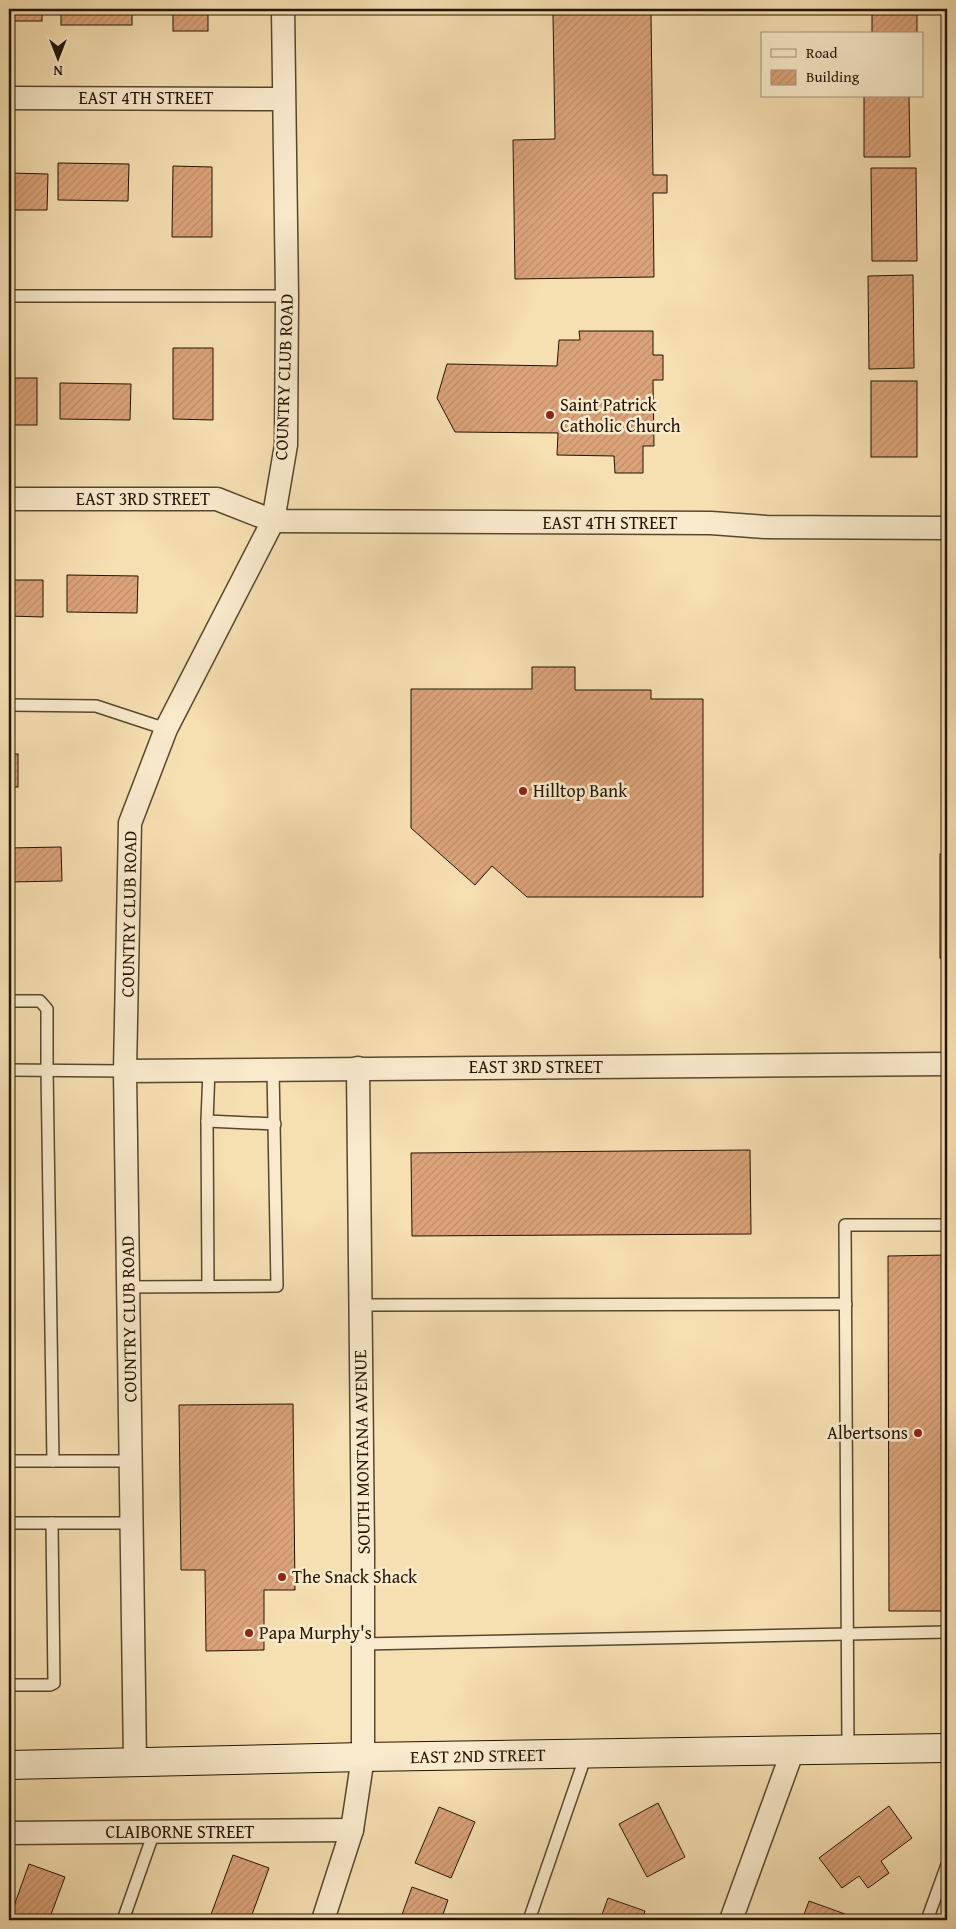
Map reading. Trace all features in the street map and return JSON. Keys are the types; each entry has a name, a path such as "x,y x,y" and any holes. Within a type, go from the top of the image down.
{"main road":[{"name":"EAST 2ND STREET","path":"9,1765 363,1757 947,1748"}],"street":[{"name":"COUNTRY CLUB ROAD","path":"135,1762 125,1071 130,823 166,729 273,521 286,446 287,296 283,9"},
{"name":"EAST 4TH STREET","path":"9,98 283,99"},
{"name":"EAST 3RD STREET","path":"9,499 217,499 273,521"},
{"name":"EAST 4TH STREET","path":"273,521 701,523 766,527 947,528"},
{"name":"EAST 3RD STREET","path":"125,1071 947,1064"},
{"name":"SOUTH MONTANA AVENUE","path":"323,1920 352,1830 363,1757 358,1068"},
{"path":"731,1920 792,1750"},
{"name":"CLAIBORNE STREET","path":"9,1833 352,1830"}],"lane":[{"path":"9,296 287,296"},
{"path":"9,705 96,706 166,729"},
{"path":"9,1001 40,1001 47,1009 46,1070 53,1461"},
{"path":"128,1287 277,1286 273,1069"},
{"path":"9,1070 125,1071"},
{"path":"208,1286 206,1121 209,1070"},
{"path":"206,1121 275,1124"},
{"path":"848,1750 845,1225 947,1225"},
{"path":"360,1305 846,1304"},
{"path":"9,1461 131,1461"},
{"path":"9,1523 132,1523"},
{"path":"9,1686 50,1685 54,1683 52,1523"},
{"path":"362,1644 947,1632"},
{"path":"529,1920 586,1755"},
{"path":"123,1920 154,1832"},
{"path":"927,1920 947,1865"}],"building":[{"path":"9,9 42,9 42,21 9,21"},
{"path":"61,9 132,9 132,25 61,25"},
{"path":"173,9 208,9 208,31 173,31"},
{"path":"872,9 917,9 917,32 872,32"},
{"path":"651,13 653,175 667,175 667,193 653,193 654,277 515,279 513,140 555,139 553,14"},
{"path":"864,98 909,98 910,157 864,157"},
{"path":"58,163 129,164 128,201 58,200"},
{"path":"173,166 212,167 212,237 172,237"},
{"path":"871,168 916,168 917,261 872,261"},
{"path":"9,173 48,174 47,210 9,210"},
{"path":"913,275 914,368 869,369 868,276"},
{"name":"Saint Patrick Catholic Church","path":"579,331 653,331 653,355 663,355 663,380 653,380 654,446 643,446 643,473 615,473 614,456 557,455 558,433 455,432 437,398 447,364 557,366 559,340 580,340"},
{"path":"173,348 213,348 213,420 173,419"},
{"path":"9,378 37,378 37,425 9,425"},
{"path":"871,381 917,381 917,457 871,457"},
{"path":"60,383 131,384 130,420 60,419"},
{"path":"67,575 138,576 137,613 67,612"},
{"path":"9,580 43,580 43,617 9,616"},
{"path":"532,667 575,667 575,690 651,690 651,699 703,699 703,897 527,897 492,866 475,885 411,828 411,689 532,689"},
{"path":"9,754 18,754 18,787 9,787"},
{"path":"61,847 62,881 9,882 9,848"},
{"path":"940,854 947,854 947,958 940,958"},
{"path":"750,1150 751,1234 412,1236 411,1153"},
{"name":"Albertsons","path":"947,1255 947,1611 889,1611 888,1256"},
{"path":"293,1404 295,1590 264,1590 264,1650 206,1651 205,1570 181,1570 179,1405"},
{"path":"658,1803 685,1857 647,1877 619,1824"},
{"path":"889,1806 912,1838 881,1861 889,1873 868,1888 859,1876 842,1888 819,1858"},
{"path":"439,1807 475,1822 451,1878 415,1863"},
{"path":"233,1855 269,1868 250,1920 209,1920"},
{"path":"29,1864 65,1877 49,1920 9,1920"},
{"path":"412,1887 448,1900 441,1920 400,1920"},
{"path":"608,1898 645,1911 642,1920 600,1920"},
{"path":"809,1901 845,1914 843,1920 802,1920"}],"place":[{"name":"Saint Patrick Catholic Church","path":"550,415"},
{"name":"Hilltop Bank","path":"523,791"},
{"name":"Albertsons","path":"918,1433"},
{"name":"The Snack Shack","path":"282,1577"},
{"name":"Papa Murphy's","path":"249,1633"}]}
